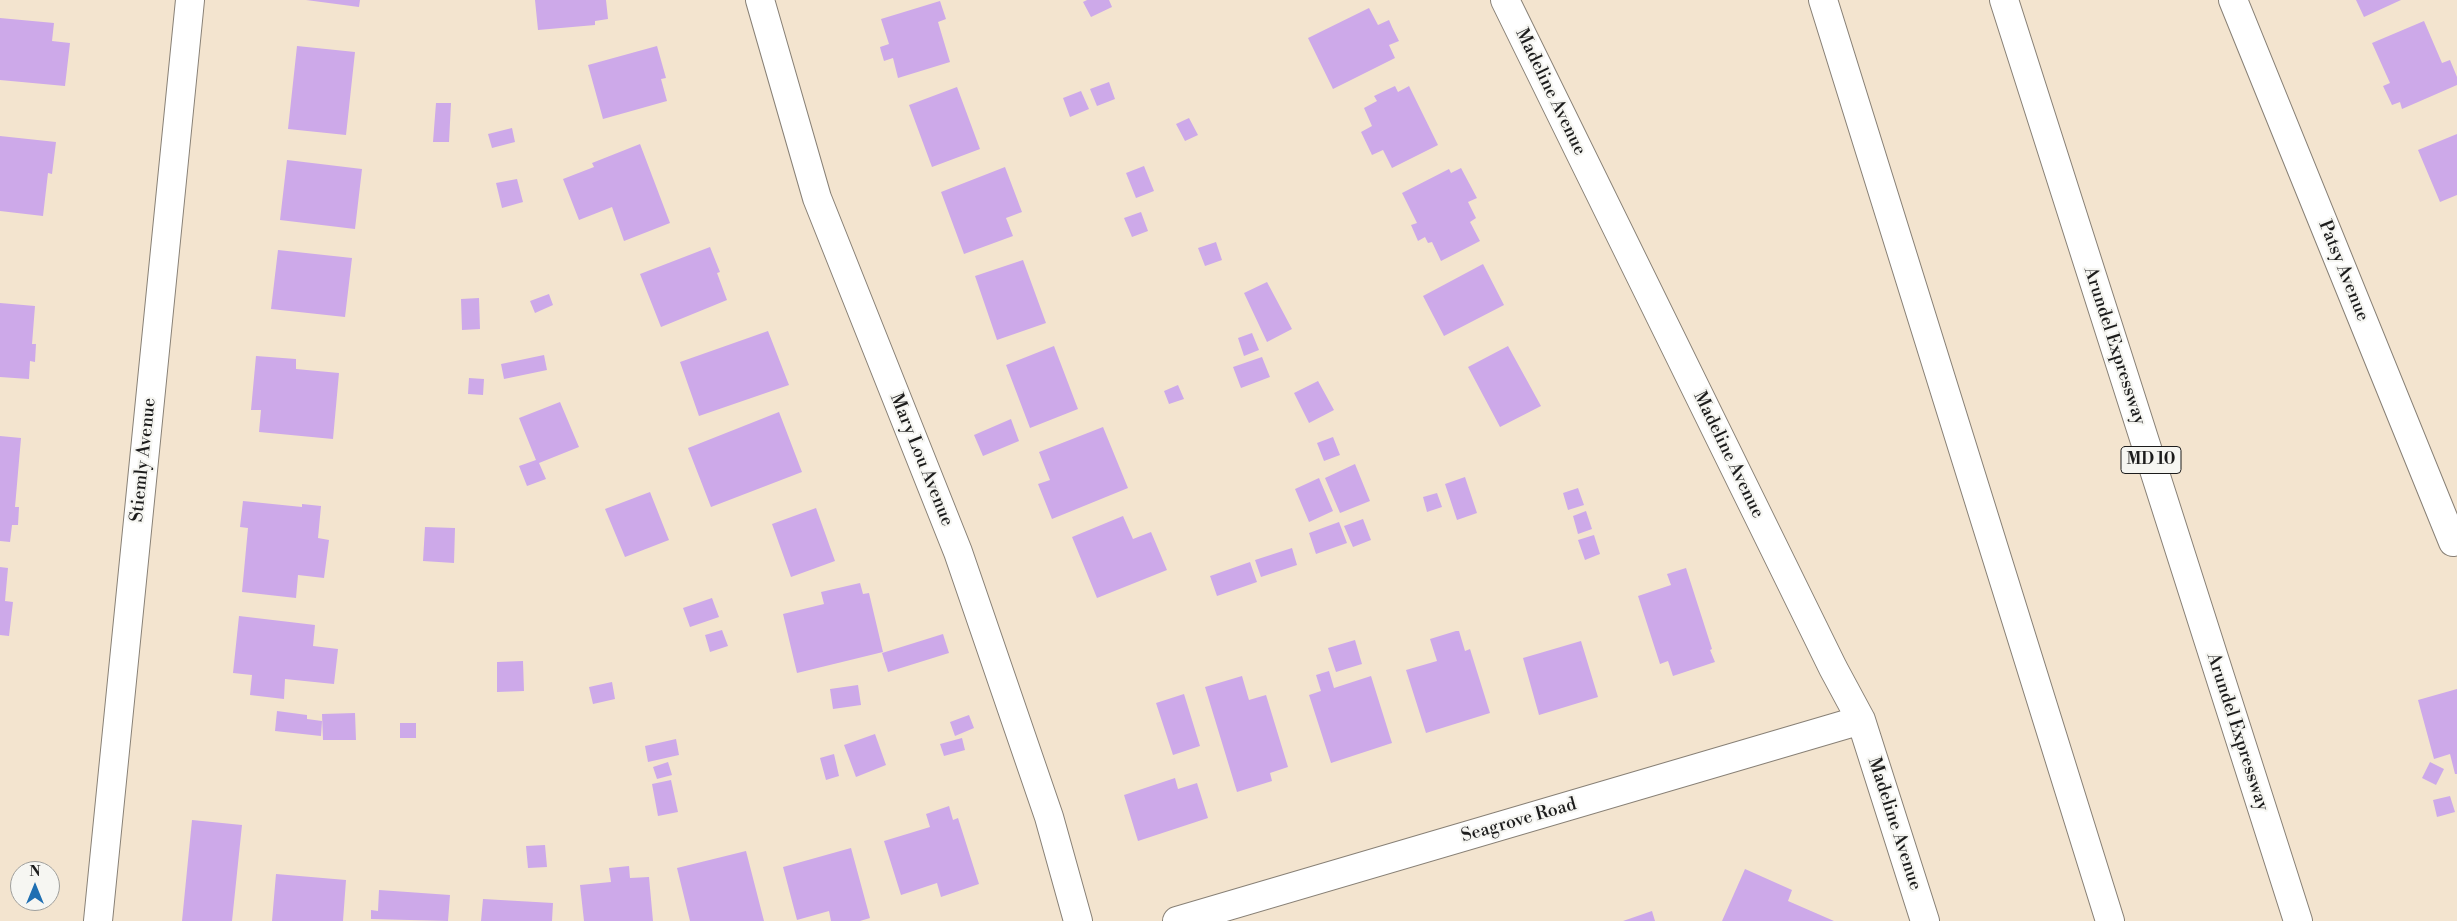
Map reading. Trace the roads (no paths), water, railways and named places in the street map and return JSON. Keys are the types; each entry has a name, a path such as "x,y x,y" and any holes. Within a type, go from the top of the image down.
{"main road":[{"name":"Stiemly Avenue","path":"98,921 190,0"},
{"name":"Mary Lou Avenue","path":"760,0 817,198 958,552 1049,817 1078,921"},
{"name":"Madeline Avenue","path":"1505,0 1832,668 1861,720 1925,921"},
{"path":"1823,0 2110,921"},
{"name":"Arundel Expressway","path":"2004,0 2298,921"},
{"name":"Patsy Avenue","path":"2233,0 2455,541"},
{"name":"Seagrove Road","path":"1177,921 1861,720"}]}
